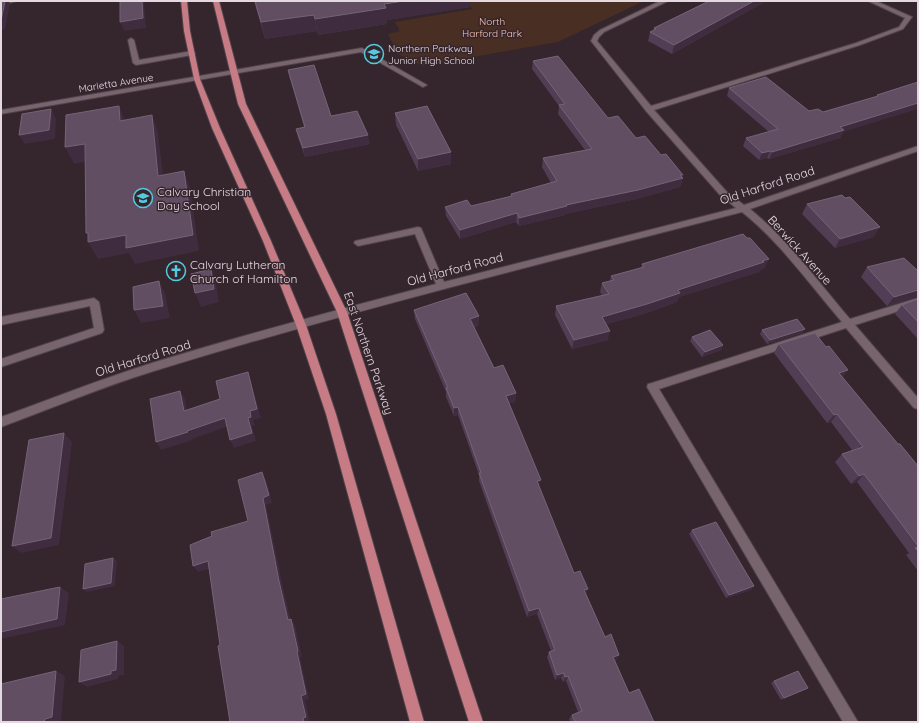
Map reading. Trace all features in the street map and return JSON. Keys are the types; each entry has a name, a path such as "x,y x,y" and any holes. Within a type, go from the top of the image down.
{"main road":[{"path":"184,1 197,79 216,128 267,241 301,325 331,414 417,722"},
{"name":"East Northern Parkway","path":"216,1 242,104 342,312 476,722"}],"street":[{"path":"1,3 14,1"},
{"name":"Berwick Avenue","path":"665,1 609,28 596,36 594,41 649,109 723,193 759,221 778,241 918,405"},
{"path":"649,109 858,44 901,28 909,17 870,1"},
{"path":"131,40 136,63 192,53"},
{"name":"Marietta Avenue","path":"1,112 362,50 423,85"},
{"name":"Old Harford Road","path":"1,422 106,383 342,312 742,209 918,148"},
{"path":"358,243 418,230 441,286"},
{"path":"1,321 94,302 99,330 1,363"},
{"path":"851,722 652,387 918,302"}],"green space":[{"name":"North Harford Park","path":"467,1 644,1 558,42 422,66 398,54 388,34 400,31 395,22 472,9"}],"building":[{"path":"1,1 5,1 1,21"},
{"path":"120,1 142,1 143,18 120,22"},
{"path":"255,1 404,1 384,4 386,8 315,19 314,15 261,22"},
{"path":"709,1 754,1 674,45 650,32 656,29 654,28"},
{"path":"558,56 608,118 618,116 636,138 645,136 661,155 666,154 683,175 680,175 683,178 638,190 566,205 567,206 519,218 517,213 460,230 445,207 467,200 471,206 512,196 511,194 557,181 543,158 592,149 559,105 565,104 533,61"},
{"path":"314,65 331,116 357,111 368,135 303,148 296,129 305,127 288,70"},
{"path":"766,77 809,111 818,109 823,112 878,96 877,95 918,82 918,103 840,127 844,130 772,152 762,153 746,138 778,129 729,88"},
{"name":"Calvary Christian Day School","path":"119,106 120,121 152,115 158,176 184,171 193,235 126,248 126,235 88,242 88,233 86,233 85,144 65,147 66,115"},
{"path":"427,106 451,152 418,159 395,113"},
{"path":"51,109 49,130 19,135 22,114"},
{"path":"842,195 845,198 850,197 880,227 840,239 807,204"},
{"path":"743,234 747,238 750,238 769,259 762,261 764,262 678,290 680,293 602,317 610,331 574,340 556,306 609,294 602,283 614,280 611,276 644,267 642,264"},
{"path":"904,258 918,271 918,290 894,297 867,267"},
{"path":"211,269 214,289 195,293 191,274"},
{"path":"159,281 163,306 134,310 133,287"},
{"path":"466,293 479,316 470,319 494,368 503,365 516,393 506,396 541,480 537,481 574,573 580,571 588,589 584,590 605,637 611,634 619,655 613,657 629,693 639,689 654,722 575,722 572,715 582,711 568,676 565,677 564,673 557,675 549,652 555,650 539,608 529,611 479,473 481,473 458,407 454,408 446,388 448,388 414,310"},
{"path":"918,299 918,322 902,305"},
{"path":"797,319 805,329 770,340 762,330"},
{"path":"710,330 723,345 705,352 692,337"},
{"path":"815,333 826,347 829,346 848,370 839,373 918,466 918,546 864,474 859,476 842,454 863,447 837,414 834,415 779,344"},
{"path":"248,372 257,409 250,411 251,417 248,418 252,433 230,440 225,418 156,442 150,399 180,391 184,411 220,399 216,381"},
{"path":"64,433 51,538 12,546 29,440"},
{"path":"262,472 269,495 263,498 279,581 288,620 291,619 306,694 301,696 306,717 303,718 304,722 230,722 218,646 220,645 208,561 193,566 190,545 212,536 211,532 248,521 238,480"},
{"path":"716,522 754,586 729,595 692,530"},
{"path":"113,558 111,583 83,589 85,564"},
{"path":"60,587 57,619 1,632 1,599"},
{"path":"117,641 116,670 111,671 111,674 79,682 81,650"},
{"path":"56,671 52,717 45,719 44,722 1,722 1,684"},
{"path":"798,671 808,688 784,698 774,681"}],"place":[{"name":"Northern Parkway Junior High School","path":"374,54"},
{"name":"Calvary Christian Day School","path":"143,198"},
{"name":"Calvary Lutheran Church of Hamilton","path":"176,271"}]}
